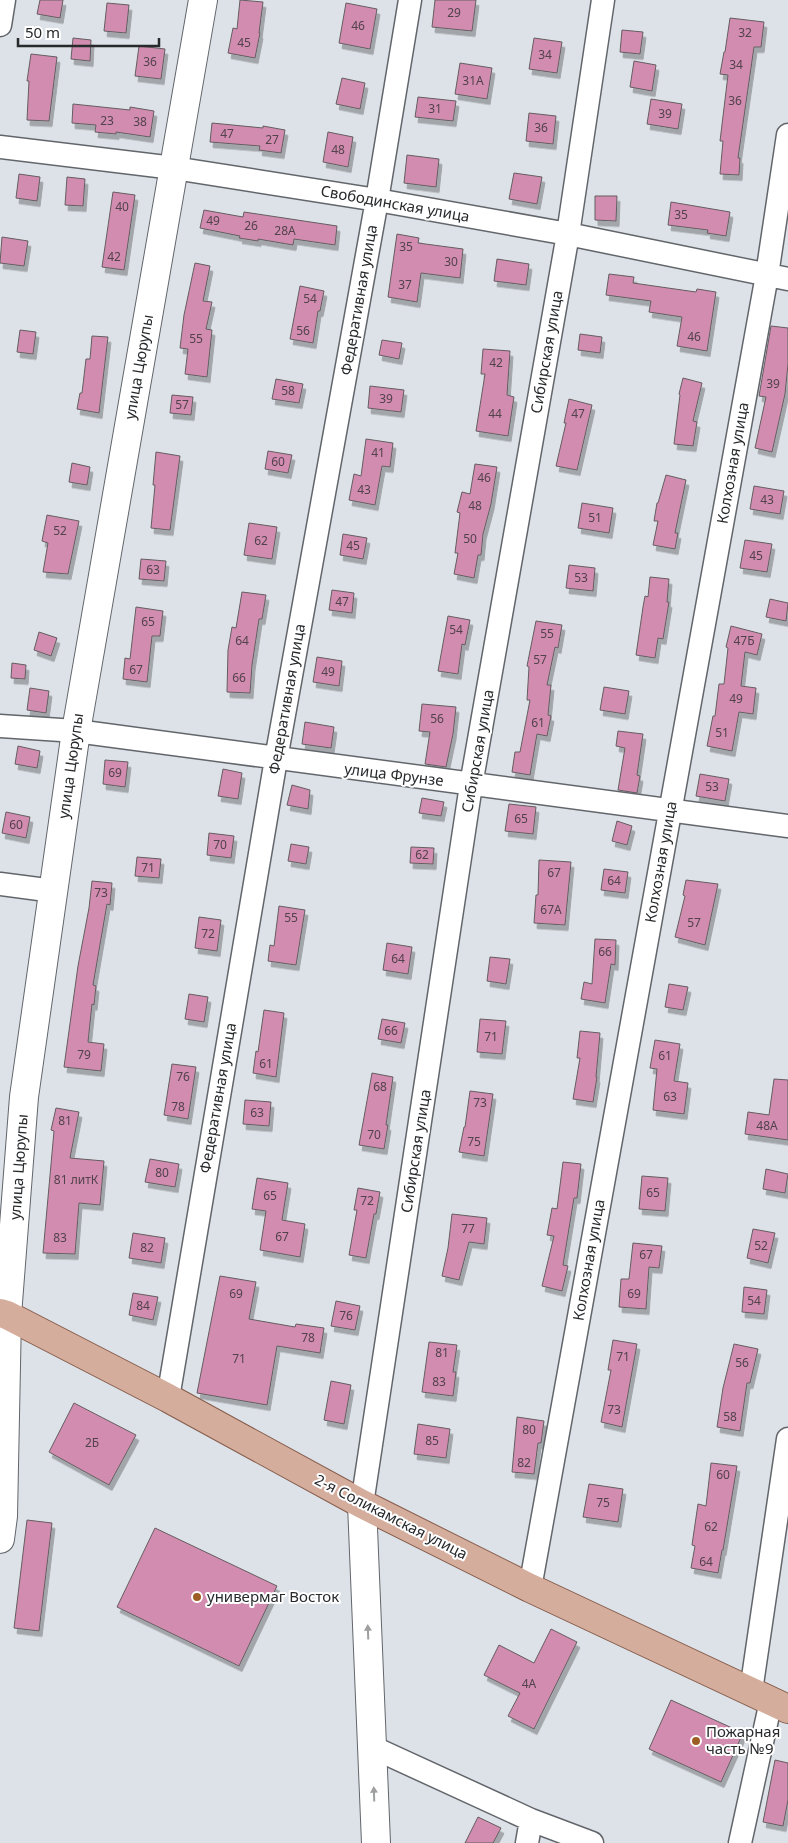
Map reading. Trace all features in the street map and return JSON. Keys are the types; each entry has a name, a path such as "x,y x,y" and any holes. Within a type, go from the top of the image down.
{"main road":[{"name":"2-я Соликамская улица","path":"4,1314 168,1398 362,1504 530,1588 770,1700"}],"street":[{"path":"0,25 4,0"},
{"name":"улица Цюрупы","path":"0,1539 3,1516 4,1314 24,1097 76,731 203,0"},
{"name":"Федеративная улица","path":"168,1398 276,759 377,200 410,0"},
{"name":"Сибирская улица","path":"362,1504 471,785 568,234 603,0"},
{"name":"Колхозная улица","path":"530,1588 670,811 778,277 788,135"},
{"name":"Свободинская улица","path":"0,147 174,168 377,200 568,234 778,277"},
{"name":"улица Фрунзе","path":"0,726 76,731 788,826"},
{"path":"0,884 54,891"},
{"path":"740,1843 770,1700 788,1439"},
{"path":"362,1504 376,1843"},
{"path":"372,1747 531,1820 592,1843"},
{"path":"527,1843 531,1820"}],"building":[{"path":"40,0 63,0 60,18 37,14"},
{"path":"240,0 263,2 255,58 228,53 233,28 237,29"},
{"path":"435,0 476,0 472,31 432,27"},
{"path":"107,3 129,5 126,33 104,31"},
{"path":"346,3 377,9 370,49 339,43"},
{"path":"730,18 764,22 761,47 754,47 738,158 740,158 739,175 720,174 723,141 720,141 728,75 720,74"},
{"path":"622,30 643,32 640,54 620,52"},
{"path":"73,38 91,40 90,61 71,59"},
{"path":"534,38 562,42 557,73 529,69"},
{"path":"139,46 165,49 161,79 135,76"},
{"path":"31,54 57,57 49,121 27,120 29,81 27,81"},
{"path":"634,61 656,65 652,91 630,87"},
{"path":"460,63 492,68 487,99 455,94"},
{"path":"342,78 365,83 360,109 336,104"},
{"path":"418,97 456,101 453,121 415,117"},
{"path":"651,99 682,104 678,129 647,124"},
{"path":"73,104 130,110 130,107 154,111 150,137 116,132 116,134 95,132 96,125 72,123"},
{"path":"529,113 556,116 553,144 526,141"},
{"path":"212,123 263,128 263,126 285,130 281,153 259,150 260,146 210,142"},
{"path":"328,132 353,137 348,167 323,162"},
{"path":"407,155 439,159 436,187 404,183"},
{"path":"514,173 542,177 537,204 509,199"},
{"path":"19,174 40,177 37,201 16,198"},
{"path":"67,177 85,179 83,206 65,205"},
{"path":"113,192 135,195 124,270 102,267"},
{"path":"595,196 617,196 616,221 595,220"},
{"path":"671,202 730,212 726,236 707,233 708,230 668,225"},
{"path":"204,210 243,217 244,212 337,226 335,245 294,239 293,245 258,239 258,241 200,228"},
{"path":"397,234 419,238 418,243 463,249 460,278 421,273 417,302 388,297"},
{"path":"2,237 28,241 24,266 0,263"},
{"path":"497,259 529,264 526,285 494,281"},
{"path":"195,263 210,266 203,301 212,302 206,329 212,330 207,377 185,374 188,349 180,348 184,315"},
{"path":"609,274 634,277 633,283 696,292 697,289 716,292 707,351 677,346 682,317 649,312 651,301 606,295"},
{"path":"300,286 324,291 320,311 318,311 313,343 290,339"},
{"path":"771,326 788,328 788,364 785,394 772,452 755,448 766,397 759,396"},
{"path":"20,330 36,332 33,354 17,352"},
{"path":"580,334 602,337 600,353 578,350"},
{"path":"92,336 108,337 99,413 77,409 80,393 82,393 86,359 90,359"},
{"path":"382,340 402,343 399,359 379,355"},
{"path":"483,349 510,351 507,395 514,397 508,436 476,431 485,374 481,374"},
{"path":"683,378 702,383 693,421 697,422 693,446 674,444 679,394"},
{"path":"276,379 303,384 299,403 272,399"},
{"path":"370,386 404,390 401,412 368,408"},
{"path":"172,395 193,397 191,415 170,413"},
{"path":"569,399 592,405 577,470 556,466 566,423 564,423"},
{"path":"366,439 393,443 390,467 382,466 375,505 349,500 354,474 361,476"},
{"path":"268,451 292,455 288,473 265,469"},
{"path":"156,452 180,456 170,530 151,528"},
{"path":"72,463 90,467 87,485 69,482"},
{"path":"475,464 497,467 491,504 483,534 481,555 478,555 474,578 454,574 458,553 455,553 460,513 457,512 462,492 470,494"},
{"path":"666,475 686,480 675,533 678,533 675,549 653,545 658,521 654,521 657,503"},
{"path":"754,486 784,491 780,514 750,509"},
{"path":"582,503 613,508 609,533 578,528"},
{"path":"47,515 79,521 68,574 43,572 48,543 42,541"},
{"path":"249,523 277,527 272,559 244,555"},
{"path":"343,534 367,538 363,559 340,555"},
{"path":"745,540 772,544 767,572 740,568"},
{"path":"141,559 166,561 164,581 139,579"},
{"path":"569,565 595,568 593,591 566,588"},
{"path":"650,577 669,579 667,602 669,602 663,639 658,638 655,658 636,655 643,607 645,596 648,597"},
{"path":"332,590 354,593 352,613 329,610"},
{"path":"242,592 266,595 262,619 259,619 250,693 227,692 228,650 232,627 236,628"},
{"path":"770,599 788,603 786,621 766,617"},
{"path":"136,607 163,611 160,636 152,636 147,682 123,679 125,658 130,659"},
{"path":"448,616 470,620 465,645 462,644 458,674 438,671"},
{"path":"536,621 562,625 558,648 555,647 547,685 551,685 548,715 551,716 547,736 537,734 530,775 512,772 515,752 520,752 530,700 527,700 529,667 527,666"},
{"path":"731,626 762,634 757,655 745,652 741,686 756,688 753,714 739,712 732,751 707,746 713,716 715,716 719,684 724,684 728,648 726,647"},
{"path":"39,632 57,638 51,656 34,650"},
{"path":"317,657 342,661 339,686 313,682"},
{"path":"12,663 26,665 25,679 11,678"},
{"path":"604,687 629,691 625,714 600,710"},
{"path":"30,688 49,691 46,713 27,710"},
{"path":"422,704 456,707 446,767 425,764 430,732 419,731"},
{"path":"305,722 334,727 331,748 302,744"},
{"path":"618,731 643,734 637,775 640,776 637,793 618,790 625,748 616,746"},
{"path":"18,746 40,751 37,768 15,764"},
{"path":"105,760 128,762 125,787 103,784"},
{"path":"223,769 242,773 238,799 218,796"},
{"path":"700,774 729,779 725,801 696,796"},
{"path":"292,785 310,790 308,809 287,805"},
{"path":"422,798 444,802 441,816 419,813"},
{"path":"509,804 536,807 533,834 505,831"},
{"path":"6,812 30,817 26,838 2,833"},
{"path":"617,821 632,826 627,845 612,841"},
{"path":"209,833 234,836 231,858 207,855"},
{"path":"291,844 309,847 306,864 288,861"},
{"path":"411,847 434,848 433,864 410,863"},
{"path":"137,857 161,859 159,878 135,876"},
{"path":"539,860 571,862 565,925 534,923 536,895 538,895"},
{"path":"604,869 628,872 625,893 601,890"},
{"path":"686,880 718,884 705,945 675,937 685,896 683,895"},
{"path":"92,881 112,883 110,905 107,904 93,985 96,986 88,1042 104,1044 101,1071 64,1067"},
{"path":"279,906 305,910 296,965 268,961 270,945 274,946"},
{"path":"199,917 221,920 217,951 195,948"},
{"path":"595,939 616,940 615,965 611,964 605,1003 581,999 584,982 592,984"},
{"path":"387,943 412,947 408,974 383,970"},
{"path":"490,957 510,959 506,984 487,981"},
{"path":"669,984 688,987 683,1010 665,1007"},
{"path":"189,994 208,997 204,1022 185,1019"},
{"path":"264,1010 284,1013 276,1077 253,1073"},
{"path":"382,1019 405,1023 401,1043 378,1039"},
{"path":"480,1019 506,1021 502,1054 477,1052"},
{"path":"580,1031 600,1033 593,1102 573,1099 580,1058 577,1058"},
{"path":"655,1040 680,1044 674,1081 688,1083 684,1114 653,1110 657,1069 650,1068"},
{"path":"172,1064 196,1067 188,1119 164,1115"},
{"path":"372,1073 393,1077 384,1149 359,1145"},
{"path":"774,1079 788,1080 788,1140 745,1134 748,1112 769,1115"},
{"path":"470,1091 493,1094 484,1156 459,1152"},
{"path":"245,1100 271,1102 269,1126 243,1124"},
{"path":"56,1108 79,1112 70,1158 104,1161 100,1205 79,1203 75,1254 43,1253 54,1131 51,1130"},
{"path":"150,1159 179,1164 175,1187 145,1182"},
{"path":"563,1162 581,1164 577,1198 574,1198 563,1265 568,1266 562,1291 542,1286 554,1236 547,1235 552,1208 557,1209"},
{"path":"766,1169 788,1174 785,1193 763,1189"},
{"path":"642,1176 668,1178 665,1211 639,1209"},
{"path":"257,1178 288,1183 282,1220 305,1224 300,1257 260,1250 266,1211 252,1209"},
{"path":"358,1188 380,1192 366,1258 349,1255 357,1210 354,1210"},
{"path":"452,1214 487,1218 484,1244 469,1242 459,1280 442,1276"},
{"path":"753,1229 775,1233 768,1263 747,1258"},
{"path":"133,1233 165,1238 161,1263 129,1258"},
{"path":"633,1243 662,1246 659,1268 649,1267 646,1309 619,1307 621,1279 629,1279"},
{"path":"220,1276 256,1282 249,1319 295,1327 296,1324 324,1328 320,1353 277,1346 267,1405 197,1393"},
{"path":"744,1287 767,1290 764,1314 742,1312"},
{"path":"133,1293 158,1297 153,1320 129,1315"},
{"path":"336,1301 360,1306 355,1330 331,1326"},
{"path":"613,1340 637,1344 622,1427 601,1422 611,1370 608,1370"},
{"path":"429,1342 457,1345 453,1372 456,1372 453,1396 422,1392"},
{"path":"734,1344 758,1349 750,1383 747,1383 740,1431 717,1427 723,1388"},
{"path":"331,1381 351,1385 344,1424 324,1420"},
{"path":"74,1403 136,1435 109,1485 49,1452"},
{"path":"517,1417 544,1421 541,1443 538,1443 534,1474 512,1472"},
{"path":"418,1424 450,1429 446,1458 414,1454"},
{"path":"711,1463 737,1466 718,1573 691,1568 695,1546 692,1545 698,1504 706,1506"},
{"path":"589,1484 623,1489 618,1522 583,1517"},
{"path":"27,1520 52,1523 39,1631 14,1628"},
{"name":"универмаг Восток","path":"155,1528 277,1586 239,1666 117,1607"},
{"path":"551,1629 577,1642 534,1729 508,1716 520,1693 484,1675 499,1645 534,1663"},
{"name":"Пожарная часть №9","path":"671,1700 743,1733 721,1782 649,1749"},
{"path":"775,1760 788,1763 788,1800 783,1826 763,1822"},
{"path":"478,1817 501,1828 493,1843 465,1843"}],"place":[{"name":"универмаг Восток","path":"197,1597"},
{"name":"Пожарная часть №9","path":"696,1741"}]}
